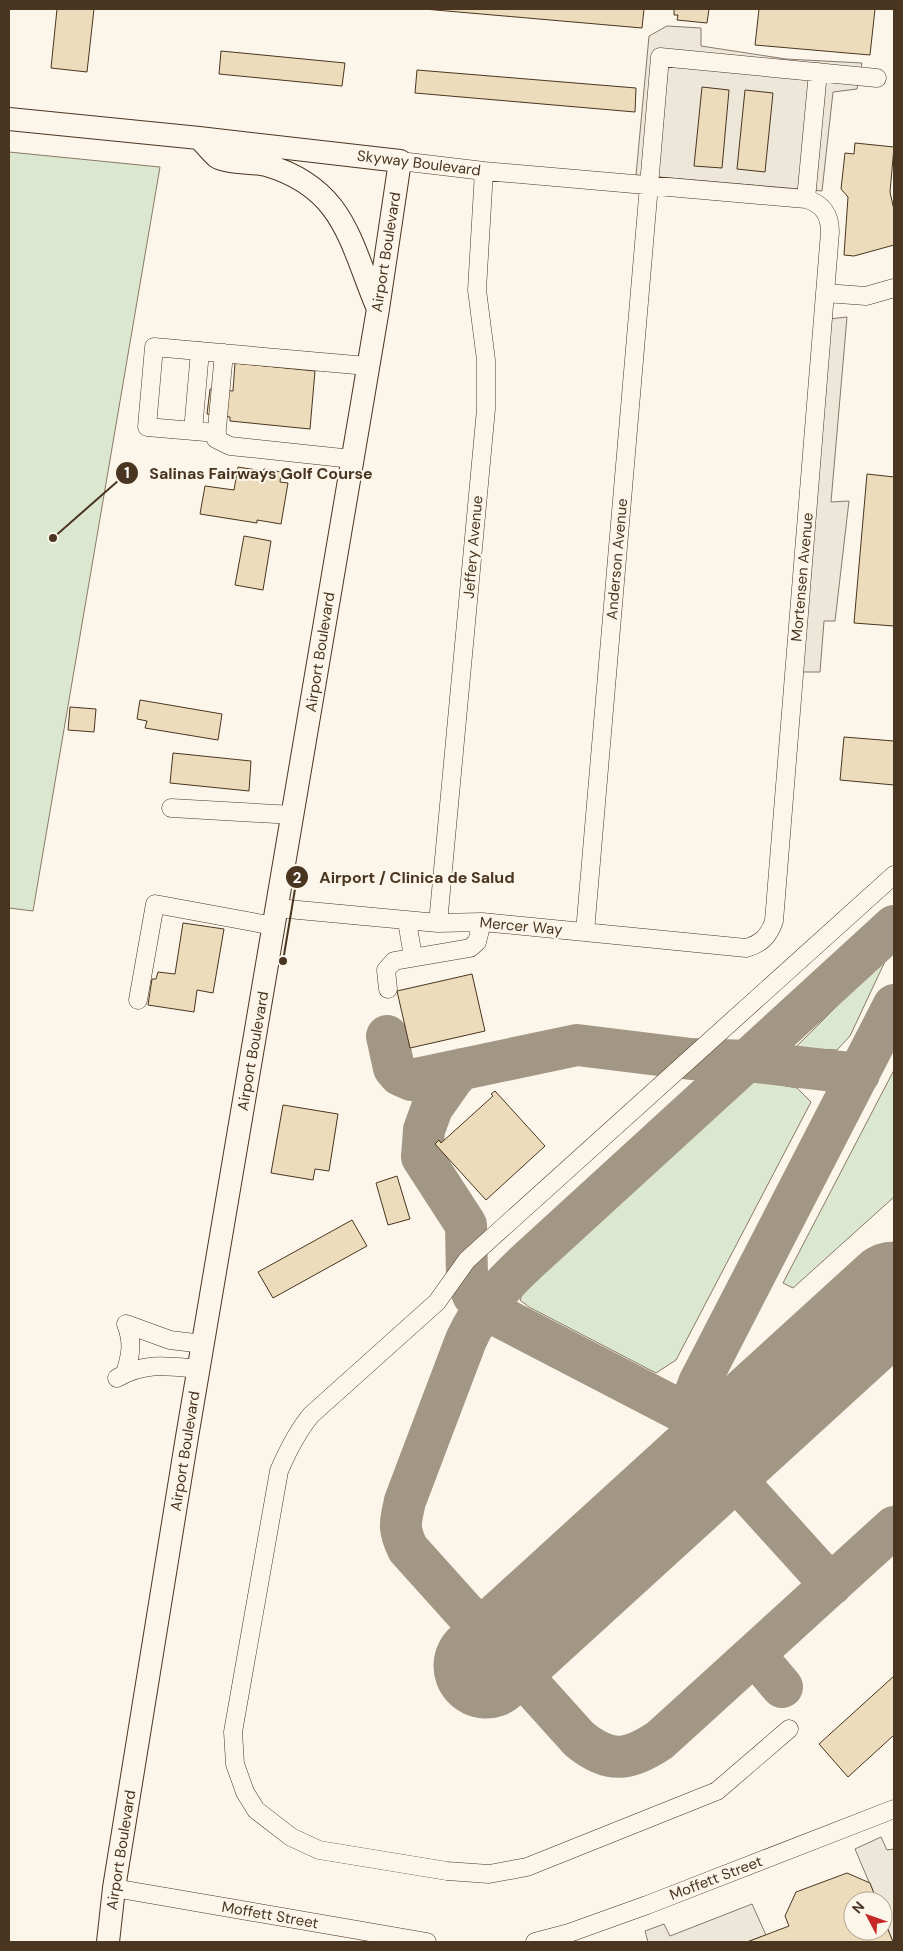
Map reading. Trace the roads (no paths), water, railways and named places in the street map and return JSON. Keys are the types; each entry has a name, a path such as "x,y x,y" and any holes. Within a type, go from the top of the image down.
{"main road":[{"name":"Skyway Boulevard","path":"9,120 199,138 400,161"},
{"path":"199,138 219,158 264,164 285,171 310,186 328,201 341,218 353,240 362,271 378,309"},
{"name":"Airport Boulevard","path":"108,1942 114,1888 202,1344 378,309 400,161"}],"street":[{"name":"Anderson Avenue","path":"585,932 660,57 818,72"},
{"path":"806,199 818,72 877,78"},
{"name":"Skyway Boulevard","path":"400,161 484,171 806,199 818,204 826,212"},
{"name":"Jeffery Avenue","path":"438,923 486,409 486,360 477,290 484,171"},
{"name":"Mortensen Avenue","path":"763,940 770,931 774,921 826,293 830,223 826,212"},
{"path":"826,293 866,296 894,288"},
{"path":"217,433 147,427 154,346 367,366"},
{"path":"193,431 200,351"},
{"path":"224,353 216,439 230,446 352,459"},
{"path":"171,808 292,815"},
{"path":"789,1729 717,1791 527,1867 488,1874 447,1871 319,1850 292,1837 256,1810 245,1792 235,1764 233,1732 279,1471 291,1442 300,1428 311,1415 437,1302 467,1260 894,875"},
{"name":"Mercer Way","path":"138,1000 155,904 276,917 438,923 482,922 746,948 763,940"},
{"path":"406,921 413,957"},
{"path":"388,989 386,976 388,966 394,961 470,948 479,939 482,922"},
{"path":"198,1370 165,1366 145,1366 121,1375 132,1349 131,1337 126,1324 170,1340 202,1344"},
{"name":"Moffett Street","path":"535,1942 569,1933 647,1905 894,1809"},
{"name":"Moffett Street","path":"114,1888 427,1942"}],"place":[{"name":"Salinas Fairways Golf Course","path":"53,538"},
{"name":"Airport / Clinica de Salud","path":"283,961"}]}
